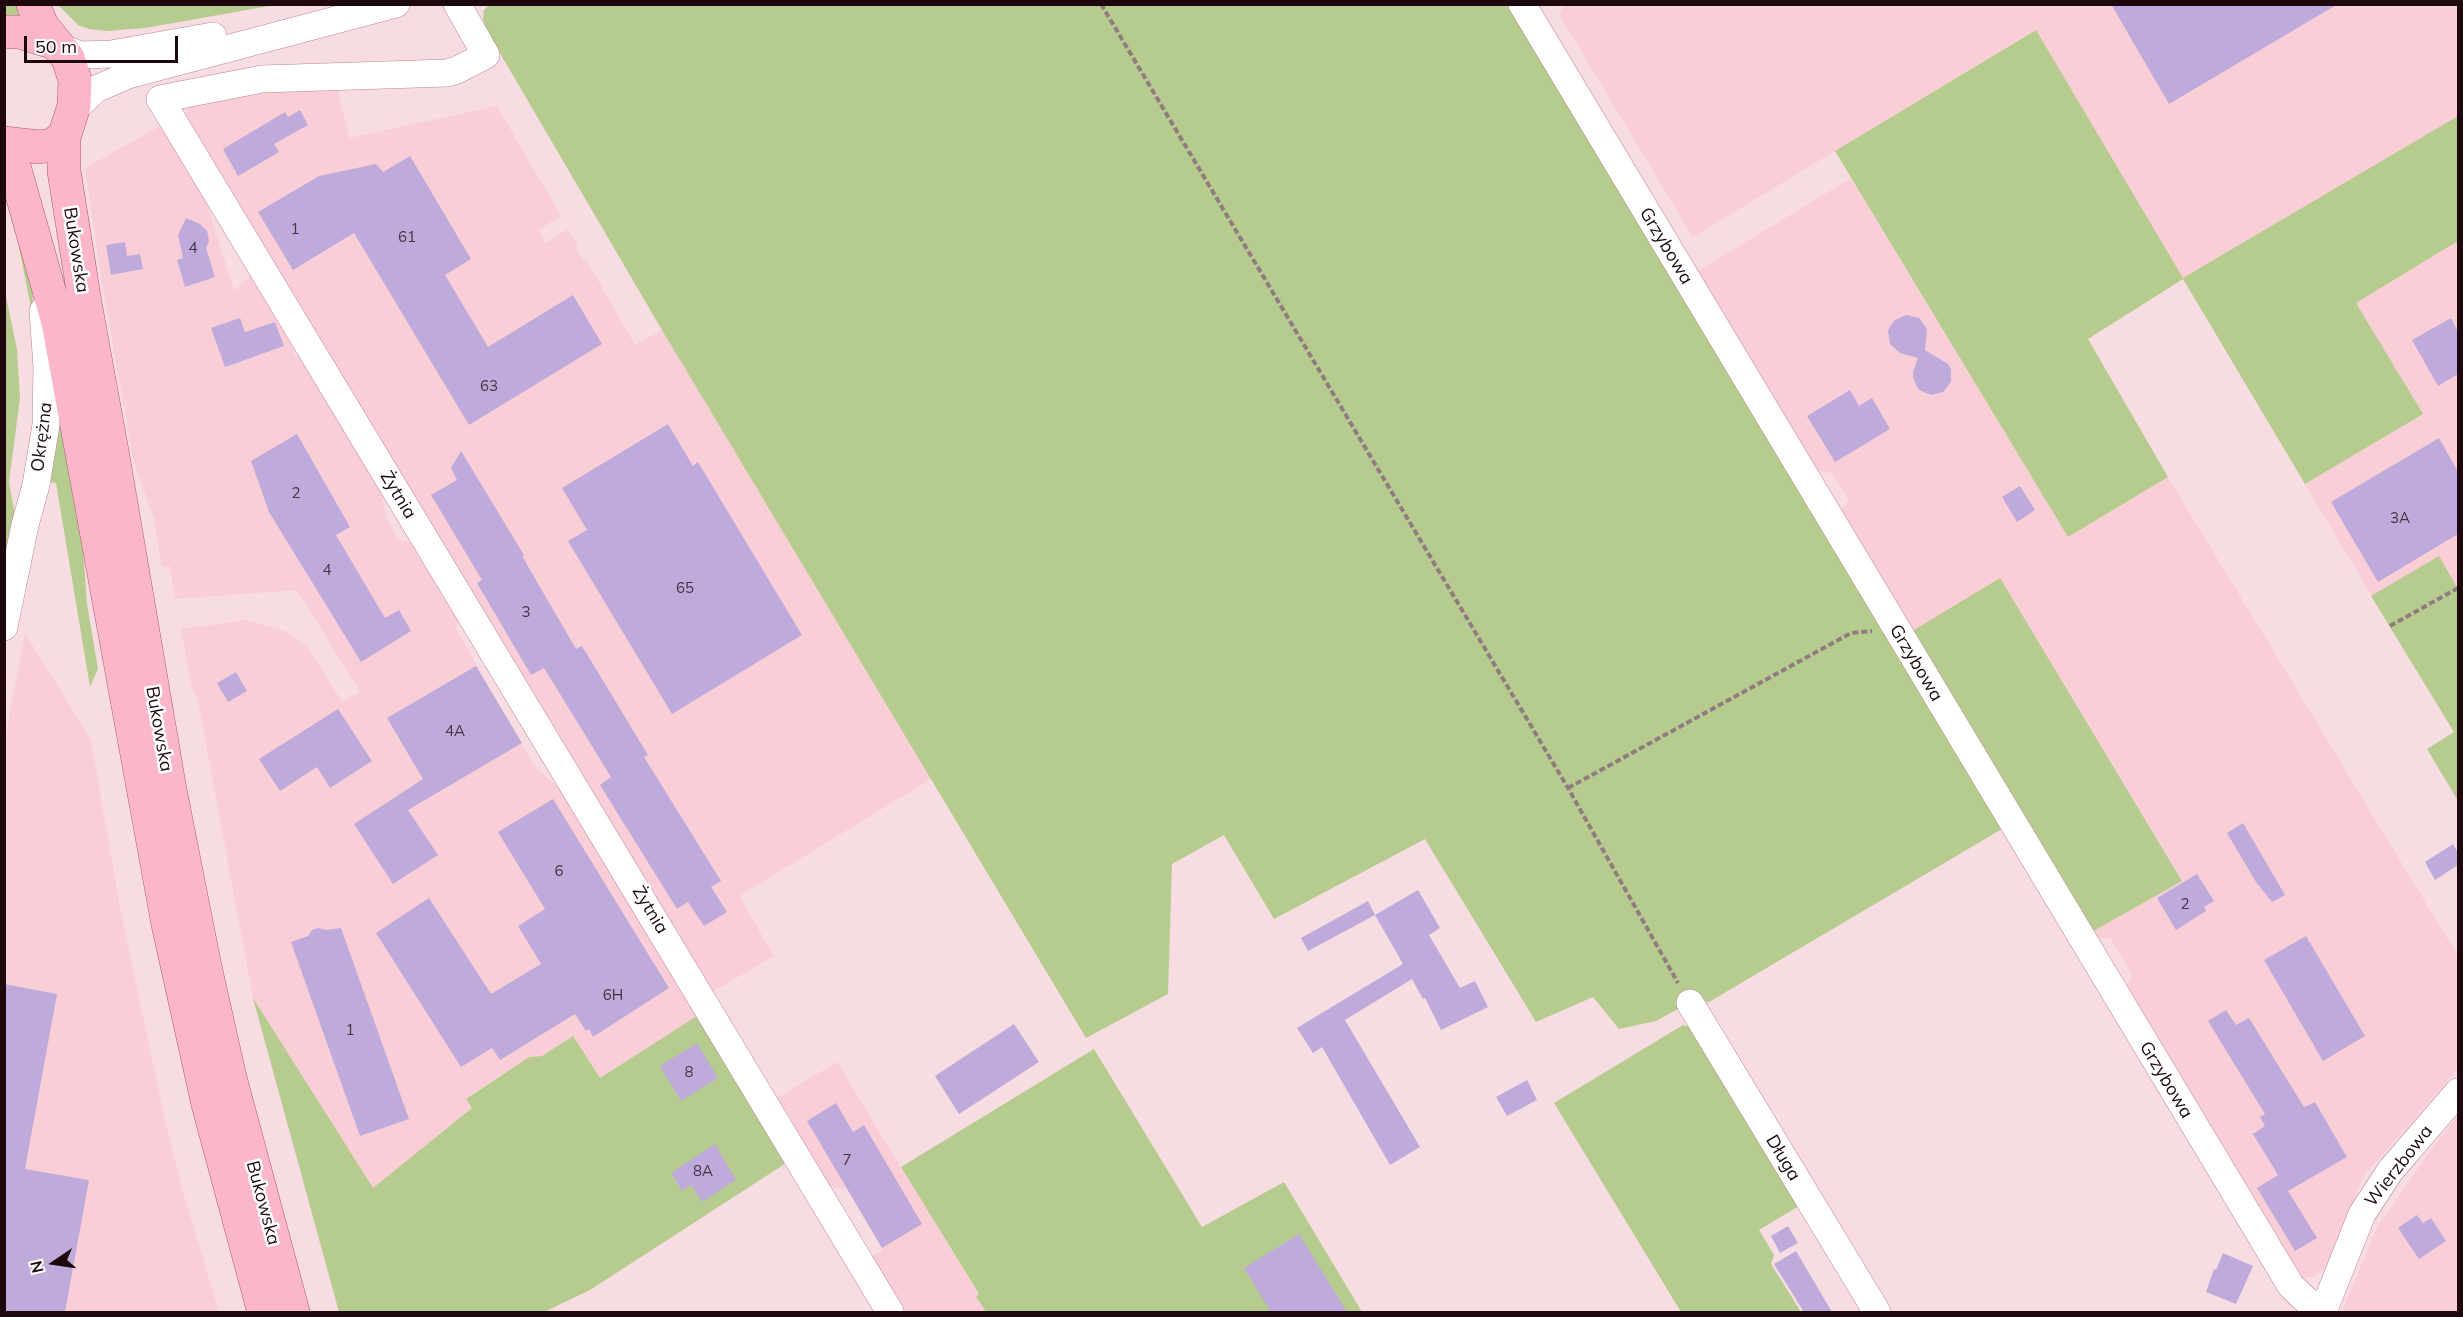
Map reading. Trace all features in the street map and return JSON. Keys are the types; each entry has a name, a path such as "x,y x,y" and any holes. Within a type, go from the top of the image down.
{"main road":[{"path":"33,4 42,26 58,45"},
{"path":"4,32 20,32 58,45"},
{"name":"Bukowska","path":"58,45 70,64 76,92 68,124 64,171 85,303 186,876 230,1078 293,1312"},
{"path":"4,143 39,147 52,145 68,124"},
{"name":"Bukowska","path":"4,149 13,163 58,322 146,815 178,976 226,1176 264,1312"}],"street":[{"path":"68,124 96,89 109,82 396,4"},
{"path":"160,99 262,79 447,73 457,70 486,55 457,4"},
{"name":"Grzybowa","path":"1522,4 2291,1286 2307,1301 2323,1311"},
{"path":"58,45 80,55 111,54 300,20 360,13"},
{"name":"Żytnia","path":"144,71 890,1312"},
{"name":"Okrężna","path":"4,627 34,492 46,425 48,392 37,244"},
{"name":"Długa","path":"1689,1003 1877,1312"},
{"name":"Wierzbowa","path":"2323,1311 2362,1214 2390,1172 2458,1092"}],"path":[{"path":"1101,4 1568,788 1689,1003"},
{"path":"2390,626 2458,588"},
{"path":"1568,788 1851,633 1868,633 1892,623"}],"shaded area":[{"path":"1563,4 2458,5 2458,116 2183,279 2035,30 1693,237 1560,16"},
{"path":"337,86 349,138 497,106 561,216 538,230 545,243 568,229 578,245 575,247 584,261 586,259 635,345 662,330 931,779 739,896 774,956 707,995 185,120 192,104 252,89"},
{"path":"158,127 165,129 199,178 234,291 248,278 257,275 268,291 295,356 308,360 380,485 387,520 398,539 417,544 459,614 456,629 534,766 564,792 700,1014 600,1078 573,1036 542,1056 529,1057 466,1098 472,1108 374,1188 339,1312 253,998 197,696 192,689 181,629 246,620 287,632 308,647 342,702 360,692 297,590 175,599 170,566 162,567 154,519 133,459 102,283 85,168"},
{"path":"1851,178 2068,537 2168,477 2458,956 2458,1069 2363,1177 2326,1268 2313,1277 2297,1278 2125,992 2132,975 2111,939 2095,937 2090,933 2182,880 2000,579 1909,633 1837,514 1849,500 1831,473 1811,470 1693,274"},
{"path":"2458,241 2458,730 2454,733 2305,484 2422,414 2356,303"},
{"path":"25,633 91,740 121,913 164,1115 182,1188 219,1312 5,1312 4,745"},
{"path":"837,1062 979,1295 976,1297 986,1312 900,1312 869,1258 883,1250 847,1189 824,1186 791,1132 793,1123 786,1110 777,1108 772,1101"},
{"path":"2458,1116 2458,1312 2342,1312 2377,1227 2436,1143"}],"green space":[{"path":"490,4 1510,5 2002,829 1709,1002 1689,1003 1656,1021 1619,1029 1593,997 1536,1022 1425,839 1274,919 1224,835 1172,864 1168,994 1086,1038 662,330 487,31 483,19 484,10"},
{"path":"5,5 19,5 22,20 5,21"},
{"path":"58,5 275,5 145,28 107,31 78,25"},
{"path":"2036,30 2183,278 2458,116 2458,241 2356,303 2423,414 2305,484 2183,279 2088,339 2168,477 2068,537 1835,151"},
{"path":"10,202 29,271 40,352 36,333"},
{"path":"5,292 17,349 20,398 9,482 16,520 5,586"},
{"path":"60,403 81,520 87,604 98,669 90,687 56,483 43,481"},
{"path":"2439,556 2458,589 2458,801 2427,749 2454,732 2371,596"},
{"path":"2000,578 2182,881 2090,933 1909,633"},
{"path":"253,998 373,1188 472,1108 466,1099 529,1057 542,1056 573,1036 600,1078 700,1014 791,1160 590,1290 544,1312 339,1312"},
{"path":"1683,1025 1692,1028 1799,1206 1759,1230 1774,1255 1771,1264 1801,1312 1681,1312 1554,1103"},
{"path":"1094,1049 1202,1227 1284,1182 1362,1312 986,1312 976,1297 979,1294 901,1167"}],"building":[{"path":"2111,4 2338,4 2169,104"},
{"path":"300,110 308,125 274,144 279,152 238,176 223,149 285,112 288,117"},
{"path":"410,156 471,259 445,275 488,347 573,295 602,344 469,425 354,233 293,270 258,212 319,176 376,164 383,172"},
{"path":"186,218 200,224 207,231 209,241 206,248 215,277 185,287 177,260 183,258 178,235"},
{"path":"125,242 127,256 140,254 143,269 111,275 106,245"},
{"path":"1906,315 1919,318 1927,329 1925,350 1948,364 1951,369 1951,382 1943,392 1931,395 1919,390 1913,378 1918,358 1900,353 1890,344 1888,331 1891,325 1895,320"},
{"path":"240,318 245,332 275,322 284,346 225,367 211,328"},
{"path":"2451,318 2458,332 2458,374 2438,386 2412,340"},
{"path":"1850,390 1859,406 1872,398 1890,429 1835,462 1807,416"},
{"path":"668,424 693,466 698,462 802,635 672,714 568,541 587,530 562,488"},
{"path":"297,434 350,527 336,535 385,618 399,610 411,631 361,662 269,512 251,461"},
{"path":"2439,438 2458,472 2458,534 2378,582 2331,502"},
{"path":"461,451 524,555 522,556 576,649 582,646 648,755 644,757 721,881 711,887 727,912 704,926 688,902 677,909 600,785 611,777 544,668 531,675 477,583 482,580 431,495 457,480 451,468"},
{"path":"2020,486 2035,510 2017,522 2002,497"},
{"path":"476,666 522,743 408,810 438,855 393,884 354,824 423,779 387,718"},
{"path":"236,672 247,691 228,702 217,683"},
{"path":"338,709 372,761 330,788 317,767 280,791 259,759"},
{"path":"553,799 669,988 593,1037 589,1029 586,1031 575,1014 500,1060 492,1048 461,1067 376,933 429,898 491,994 541,964 518,926 545,909 498,832"},
{"path":"2243,823 2285,895 2272,902 2256,882 2227,833"},
{"path":"2453,844 2458,853 2458,865 2435,880 2425,862"},
{"path":"2197,874 2214,901 2204,907 2206,911 2176,930 2157,898"},
{"path":"1418,890 1440,928 1429,935 1460,988 1475,981 1488,1007 1441,1030 1425,998 1423,999 1412,979 1345,1020 1420,1147 1390,1165 1322,1047 1313,1053 1297,1028 1403,964 1375,915"},
{"path":"1368,901 1375,915 1308,951 1301,938"},
{"path":"318,928 326,930 341,928 409,1119 360,1136 291,942 308,936 312,930"},
{"path":"2306,936 2365,1036 2323,1061 2264,960"},
{"path":"4,984 57,994 25,1169 89,1180 65,1312 4,1312"},
{"path":"2226,1010 2236,1025 2249,1018 2304,1107 2315,1102 2347,1157 2288,1191 2317,1238 2295,1251 2257,1188 2278,1175 2253,1134 2265,1126 2260,1117 2265,1114 2208,1021"},
{"path":"1014,1024 1039,1062 959,1114 935,1076"},
{"path":"697,1043 718,1078 681,1101 660,1066"},
{"path":"1527,1080 1537,1100 1507,1116 1496,1097"},
{"path":"836,1103 853,1132 864,1125 922,1224 882,1248 807,1121"},
{"path":"715,1144 736,1180 702,1202 691,1185 682,1191 671,1173"},
{"path":"2417,1215 2423,1223 2431,1218 2446,1241 2419,1259 2398,1228"},
{"path":"1788,1226 1798,1243 1780,1253 1771,1236"},
{"path":"1299,1234 1347,1312 1271,1312 1244,1268"},
{"path":"1796,1251 1832,1312 1804,1312 1774,1264"},
{"path":"2223,1253 2253,1266 2236,1304 2206,1292 2214,1269 2216,1270"}]}
